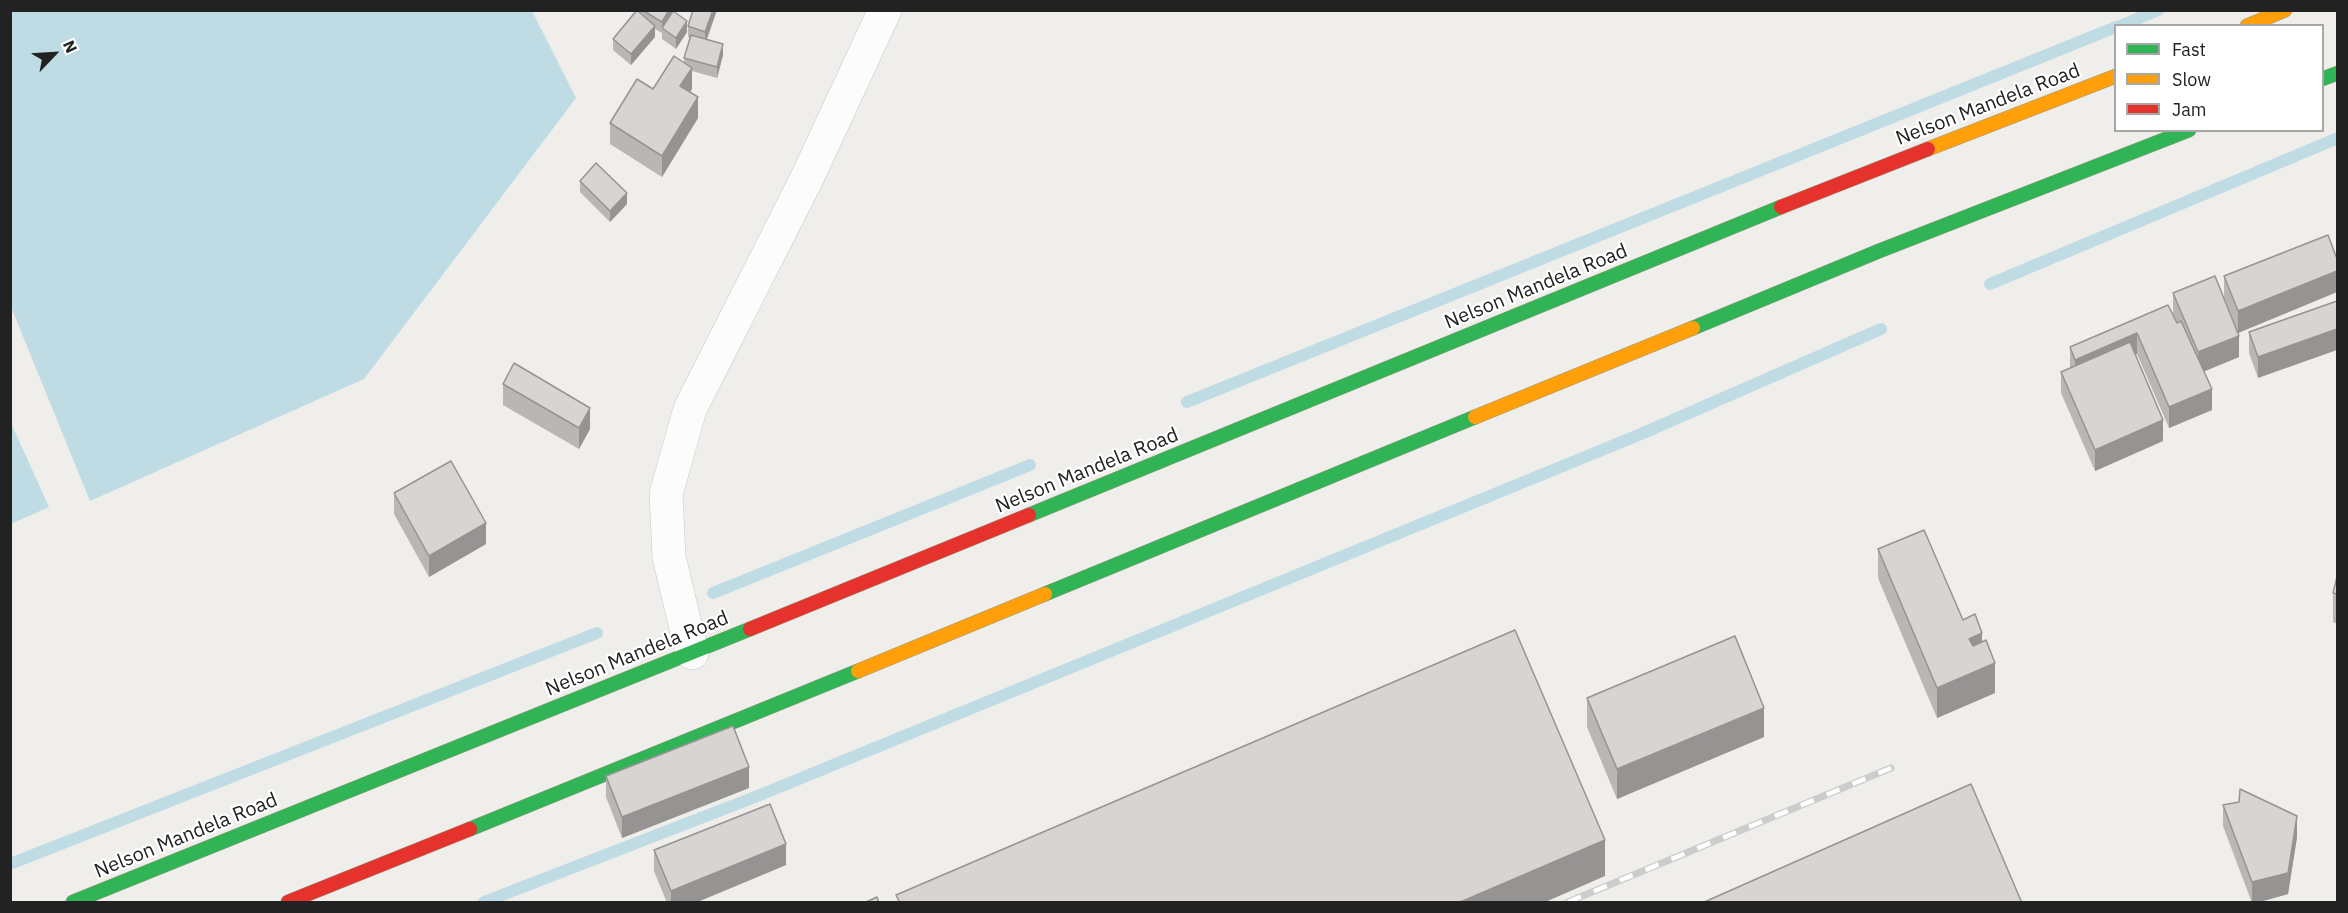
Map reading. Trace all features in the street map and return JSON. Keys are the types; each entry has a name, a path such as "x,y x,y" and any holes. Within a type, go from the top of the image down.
{"main road":[{"path":"2252,24 2285,10"},
{"name":"Nelson Mandela Road","path":"73,903 692,653 1845,181 2114,76"},
{"path":"288,903 728,725 1879,251 2184,132"}],"street":[{"path":"692,653 669,557 666,494 690,410 807,178 885,10"}],"water":[{"path":"10,11 532,11 576,98 364,379 90,501 11,307"},
{"path":"10,421 49,507 11,524 10,524"}],"building":[{"path":"637,10 655,26 631,54 613,39"},
{"path":"642,10 669,10 662,22"},
{"path":"693,10 713,10 705,32 688,26"},
{"path":"673,11 687,21 676,38 662,28"},
{"path":"691,35 723,44 717,67 684,58"},
{"path":"674,56 692,68 680,86 698,97 662,156 610,123 637,79 653,89"},
{"path":"596,163 627,193 610,211 580,181"},
{"path":"2328,235 2337,259 2337,271 2238,311 2224,276"},
{"path":"2215,276 2239,336 2198,352 2173,293"},
{"path":"2337,301 2337,329 2258,357 2249,332"},
{"path":"2168,305 2177,323 2181,321 2212,389 2169,407 2137,333 2075,360 2070,347"},
{"path":"2130,342 2163,420 2095,450 2061,372"},
{"path":"514,363 590,408 579,428 503,384"},
{"path":"451,461 486,523 429,556 394,493"},
{"path":"1924,530 1963,620 1975,614 1982,633 1969,639 1973,646 1986,640 1995,663 1937,688 1878,549"},
{"path":"2337,577 2337,594 2333,593"},
{"path":"1515,630 1605,840 1458,903 900,903 896,895"},
{"path":"1735,636 1764,708 1617,769 1587,698"},
{"path":"733,726 749,767 622,817 606,776"},
{"path":"1971,784 2022,903 1702,903"},
{"path":"2240,789 2297,816 2288,873 2252,882 2223,805 2239,802"},
{"path":"770,804 786,844 671,891 654,850"},
{"path":"877,897 879,903 864,903"}],"waterway":[{"path":"2125,24 2158,10"},
{"path":"1187,402 2114,28"},
{"path":"1990,284 2338,138"},
{"path":"484,902 755,797 1641,434 1881,329"},
{"path":"713,593 1030,465"},
{"path":"10,864 597,633"}],"railway":[{"path":"1568,902 1891,768"}],"traffic: fast":[{"path":"2324,78 2338,73"},
{"path":"1693,328 1879,251 2184,132"},
{"path":"1029,515 1781,207"},
{"path":"1045,594 1475,417"},
{"path":"73,902 750,629"},
{"path":"470,829 858,671"}],"traffic: slow":[{"path":"2252,24 2285,10"},
{"path":"1928,149 2114,77"},
{"path":"1475,417 1693,328"},
{"path":"858,671 1045,594"}],"traffic: jam":[{"path":"1781,207 1928,149"},
{"path":"750,629 1029,515"},
{"path":"288,902 470,829"}]}
